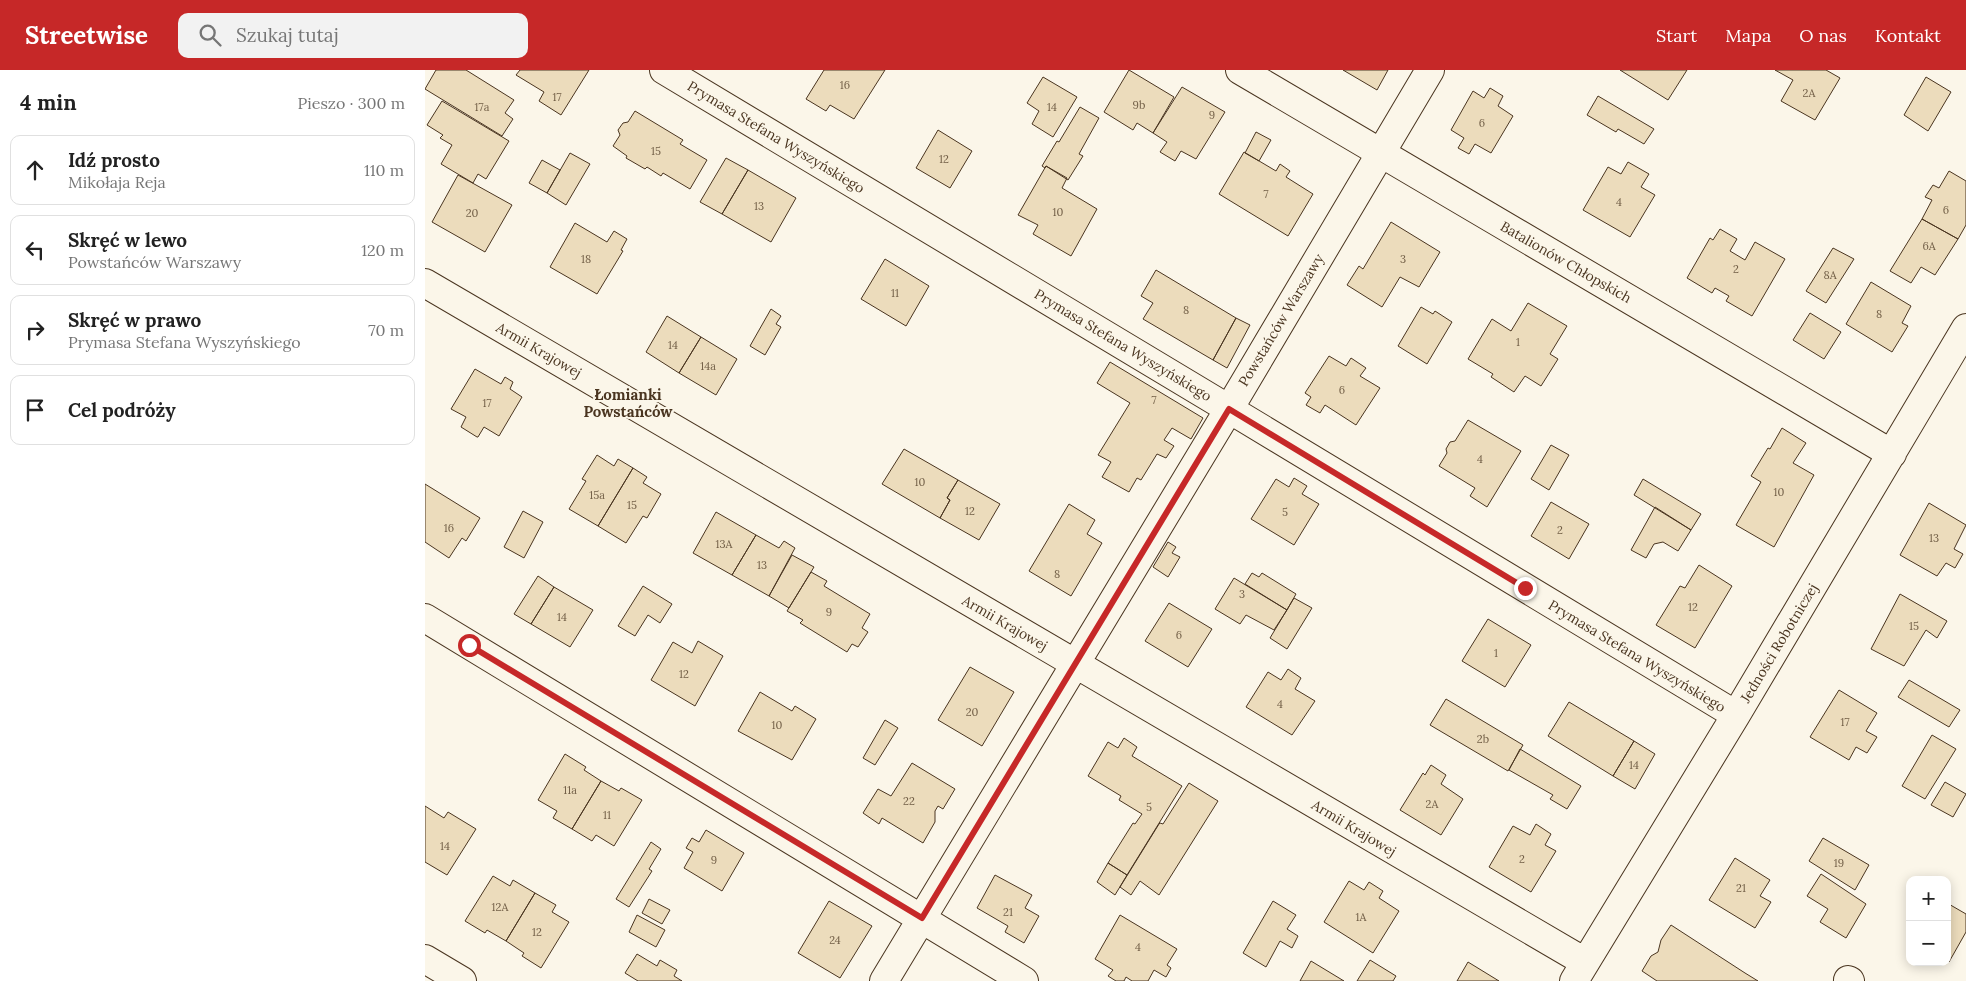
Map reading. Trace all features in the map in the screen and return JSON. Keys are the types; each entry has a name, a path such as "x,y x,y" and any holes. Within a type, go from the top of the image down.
{"street":[{"name":"Prymasa Stefana Wyszyńskiego","path":"664,70 1736,715"},
{"name":"Batalionów Chłopskich","path":"1240,70 1892,454"},
{"name":"Powstańców Warszawy","path":"884,981 1229,409 1430,70"},
{"name":"Armii Krajowej","path":"425,284 1076,663 1579,972"},
{"name":"Jedności Robotniczej","path":"1579,972 1736,715 1966,328"},
{"path":"425,618 1024,981"},
{"path":"425,959 462,981"}],"building":[{"path":"436,70 466,70 514,100 505,113 513,119 502,136 425,89"},
{"path":"520,70 589,70 561,115 539,101 544,92 516,75"},
{"path":"824,70 885,70 854,119 830,105 826,111 806,99"},
{"path":"1129,70 1174,97 1153,133 1137,123 1133,130 1104,112"},
{"path":"1343,70 1388,70 1377,90"},
{"path":"1620,70 1687,70 1668,100"},
{"path":"1775,70 1826,70 1840,78 1815,120 1781,101 1793,80"},
{"path":"1043,77 1077,97 1053,137 1032,124 1039,111 1027,103"},
{"path":"1926,77 1951,92 1928,131 1904,115"},
{"path":"1182,87 1225,112 1196,159 1181,151 1175,161 1160,152 1167,142 1153,133"},
{"path":"1490,88 1503,96 1498,106 1513,116 1491,153 1475,144 1469,154 1458,148 1464,138 1451,130 1473,91 1484,98"},
{"path":"1598,96 1654,129 1644,144 1618,129 1616,132 1587,115"},
{"path":"442,101 509,141 486,179 478,174 473,183 441,164 452,145 440,138 443,135 427,125"},
{"path":"1080,107 1099,118 1079,154 1083,156 1068,180 1046,166 1045,168 1042,166"},
{"path":"635,111 683,140 680,144 707,160 690,189 663,173 661,176 647,167 645,169 626,158 627,156 613,146 620,135 618,130 623,123 628,122"},
{"path":"938,130 972,151 950,188 916,168"},
{"path":"1256,132 1271,140 1259,161 1245,153"},
{"path":"1244,152 1276,171 1280,164 1290,171 1286,177 1313,194 1288,236 1219,194"},
{"path":"570,153 590,164 566,205 547,193"},
{"path":"726,158 748,170 722,214 700,202"},
{"path":"542,160 560,170 547,193 529,183"},
{"path":"1628,162 1649,174 1641,187 1655,195 1630,237 1583,210 1608,167 1621,174"},
{"path":"1046,166 1067,178 1062,188 1097,209 1071,256 1033,234 1038,225 1018,215"},
{"path":"748,170 796,198 771,242 722,214"},
{"path":"1949,171 1966,181 1966,225 1958,239 1922,219 1932,200 1925,197 1933,185 1939,188"},
{"path":"458,175 512,205 485,252 432,222"},
{"path":"1922,219 1958,239 1935,275 1921,267 1911,283 1890,271"},
{"path":"1391,222 1440,252 1419,287 1400,277 1382,307 1347,285 1359,266 1363,269"},
{"path":"575,223 607,242 614,231 627,239 621,250 623,251 597,294 550,267"},
{"path":"1720,229 1737,239 1730,251 1745,260 1755,242 1785,259 1752,316 1726,301 1729,296 1715,288 1712,293 1687,278 1710,238 1713,240"},
{"path":"1833,248 1854,259 1826,303 1806,291"},
{"path":"885,259 929,286 906,326 861,299"},
{"path":"1156,270 1236,318 1213,360 1143,319 1153,303 1141,296"},
{"path":"1871,282 1911,306 1902,323 1908,326 1892,352 1846,324"},
{"path":"1528,303 1567,326 1550,354 1558,359 1541,386 1525,376 1514,392 1491,377 1493,374 1468,359 1492,319 1511,331"},
{"path":"1421,307 1433,314 1435,311 1452,322 1427,364 1398,346"},
{"path":"771,309 781,316 776,324 781,327 765,355 750,346"},
{"path":"1810,313 1841,332 1824,359 1793,340"},
{"path":"667,316 701,337 679,373 646,352"},
{"path":"1236,318 1250,325 1227,368 1213,360"},
{"path":"701,337 737,359 716,395 679,373"},
{"path":"1329,356 1346,366 1351,358 1366,368 1360,376 1380,388 1356,425 1325,405 1320,413 1306,405 1311,397 1305,393"},
{"path":"1110,362 1203,418 1191,439 1172,428 1164,440 1174,446 1166,458 1157,454 1141,480 1137,478 1129,492 1102,477 1111,462 1098,455 1130,403 1097,383"},
{"path":"475,369 501,384 505,377 513,382 510,389 522,397 499,436 484,427 477,437 461,427 466,417 451,409"},
{"path":"1468,420 1521,451 1487,507 1470,496 1475,488 1439,466 1447,453 1446,449 1450,442 1455,441"},
{"path":"1782,428 1806,443 1793,463 1814,475 1774,547 1736,525 1761,482 1751,476"},
{"path":"1551,445 1569,455 1549,490 1531,479"},
{"path":"904,449 958,480 947,498 950,500 940,518 882,484"},
{"path":"597,455 614,466 618,459 633,468 598,526 569,509 586,481 582,479"},
{"path":"633,468 647,477 643,483 661,494 647,518 643,516 626,543 598,526"},
{"path":"1294,478 1307,486 1302,494 1319,504 1294,545 1251,519 1276,479 1289,487"},
{"path":"1643,479 1701,514 1691,530 1634,495"},
{"path":"958,480 1000,504 979,540 940,518 950,500 947,498"},
{"path":"425,484 480,518 466,541 462,538 449,558 425,542"},
{"path":"1551,502 1589,524 1569,559 1531,536"},
{"path":"1929,503 1966,525 1954,549 1963,554 1955,568 1946,563 1937,576 1900,555"},
{"path":"1069,504 1095,520 1087,534 1102,543 1071,596 1029,571"},
{"path":"1655,507 1691,530 1678,551 1663,542 1654,544 1646,558 1631,550"},
{"path":"523,511 543,522 524,558 504,547"},
{"path":"716,512 756,535 732,575 693,553"},
{"path":"756,535 779,548 784,541 795,548 769,596 732,575"},
{"path":"1168,542 1176,547 1172,553 1180,557 1168,577 1153,567"},
{"path":"792,555 814,567 789,608 769,596"},
{"path":"1699,565 1732,586 1695,648 1656,625 1680,586 1685,588"},
{"path":"811,572 827,581 824,586 870,614 862,628 868,632 858,647 852,644 847,652 800,623 803,620 787,611"},
{"path":"1252,573 1259,577 1262,573 1296,594 1287,610 1245,584"},
{"path":"538,576 554,587 531,624 514,614"},
{"path":"1234,578 1287,610 1274,630 1246,615 1240,624 1215,609"},
{"path":"643,586 672,604 660,623 648,615 635,636 618,626"},
{"path":"554,587 593,610 570,647 531,624"},
{"path":"1900,594 1947,621 1937,638 1926,630 1904,666 1871,649"},
{"path":"1294,598 1312,608 1287,649 1270,638"},
{"path":"1169,603 1212,629 1188,667 1145,641"},
{"path":"1488,619 1531,645 1505,687 1462,661"},
{"path":"698,641 723,656 695,706 651,680 673,642 692,653"},
{"path":"970,667 1014,692 982,746 938,720"},
{"path":"1288,669 1301,678 1295,689 1315,701 1292,735 1246,707 1268,672 1281,680"},
{"path":"1909,680 1960,710 1949,727 1898,697"},
{"path":"1839,690 1877,713 1866,731 1877,737 1867,753 1856,747 1849,760 1810,737"},
{"path":"760,692 792,711 795,706 816,719 792,760 738,731"},
{"path":"1446,699 1523,745 1508,771 1430,725"},
{"path":"1569,702 1634,741 1613,776 1548,736"},
{"path":"885,720 898,728 875,765 863,758"},
{"path":"1932,735 1956,749 1925,799 1902,786"},
{"path":"1124,738 1137,747 1132,756 1182,786 1127,875 1108,863 1133,823 1135,824 1142,814 1119,800 1121,796 1088,776 1108,742 1118,748"},
{"path":"1634,741 1655,754 1635,789 1613,776"},
{"path":"1520,749 1581,786 1567,809 1550,799 1553,795 1509,770"},
{"path":"565,754 586,767 584,770 601,781 572,829 553,818 557,811 538,800"},
{"path":"912,763 955,789 943,809 938,806 935,811 935,822 923,843 882,818 879,824 863,813 878,789 891,796"},
{"path":"1431,765 1446,775 1441,784 1463,799 1441,835 1400,810 1423,773 1425,775"},
{"path":"601,781 619,791 621,788 642,800 614,846 596,835 592,841 572,829"},
{"path":"1945,782 1966,794 1953,817 1931,805"},
{"path":"1189,783 1218,801 1159,895 1140,881 1131,895 1120,887 1159,824 1163,824"},
{"path":"425,806 444,818 448,812 476,829 447,875 425,862"},
{"path":"1536,824 1551,834 1545,845 1556,851 1531,892 1489,867 1513,826 1530,835"},
{"path":"706,830 744,853 722,891 684,868 693,852 686,848 692,838 699,842"},
{"path":"1823,838 1869,865 1855,890 1809,861"},
{"path":"651,842 661,849 649,869 652,871 629,907 616,899"},
{"path":"1735,858 1770,880 1760,896 1771,902 1755,928 1709,900"},
{"path":"1108,863 1127,875 1115,895 1097,882"},
{"path":"1821,874 1866,904 1846,938 1820,922 1828,909 1807,896"},
{"path":"995,875 1032,895 1025,908 1039,916 1024,943 1005,932 1008,926 977,908"},
{"path":"493,876 510,886 513,880 535,893 506,941 487,930 485,933 465,921"},
{"path":"1349,881 1364,890 1369,882 1383,891 1379,898 1399,911 1373,953 1324,922"},
{"path":"535,893 556,905 552,912 569,922 541,968 522,956 524,953 506,941"},
{"path":"649,899 670,910 662,924 642,913"},
{"path":"829,901 872,926 840,978 798,953"},
{"path":"1273,901 1296,915 1287,929 1298,936 1292,948 1280,941 1266,967 1243,953"},
{"path":"1951,905 1966,914 1966,932 1951,958"},
{"path":"637,915 665,930 656,947 629,932"},
{"path":"1120,915 1177,949 1167,965 1171,968 1166,977 1154,970 1148,981 1132,981 1126,977 1124,981 1116,981 1108,976 1113,970 1095,959"},
{"path":"1671,925 1758,981 1657,981 1642,971 1651,956 1658,952 1661,940"},
{"path":"637,954 657,966 660,960 677,970 674,976 682,981 638,981 625,973"},
{"path":"1370,960 1396,976 1393,981 1357,981"},
{"path":"1311,961 1344,981 1300,981"},
{"path":"1468,962 1499,981 1457,981"}],"district":[{"name":"Łomianki Powstańców","path":"628,404"}],"route":[{"path":"469,645 922,918 1229,409 1525,588"}]}
